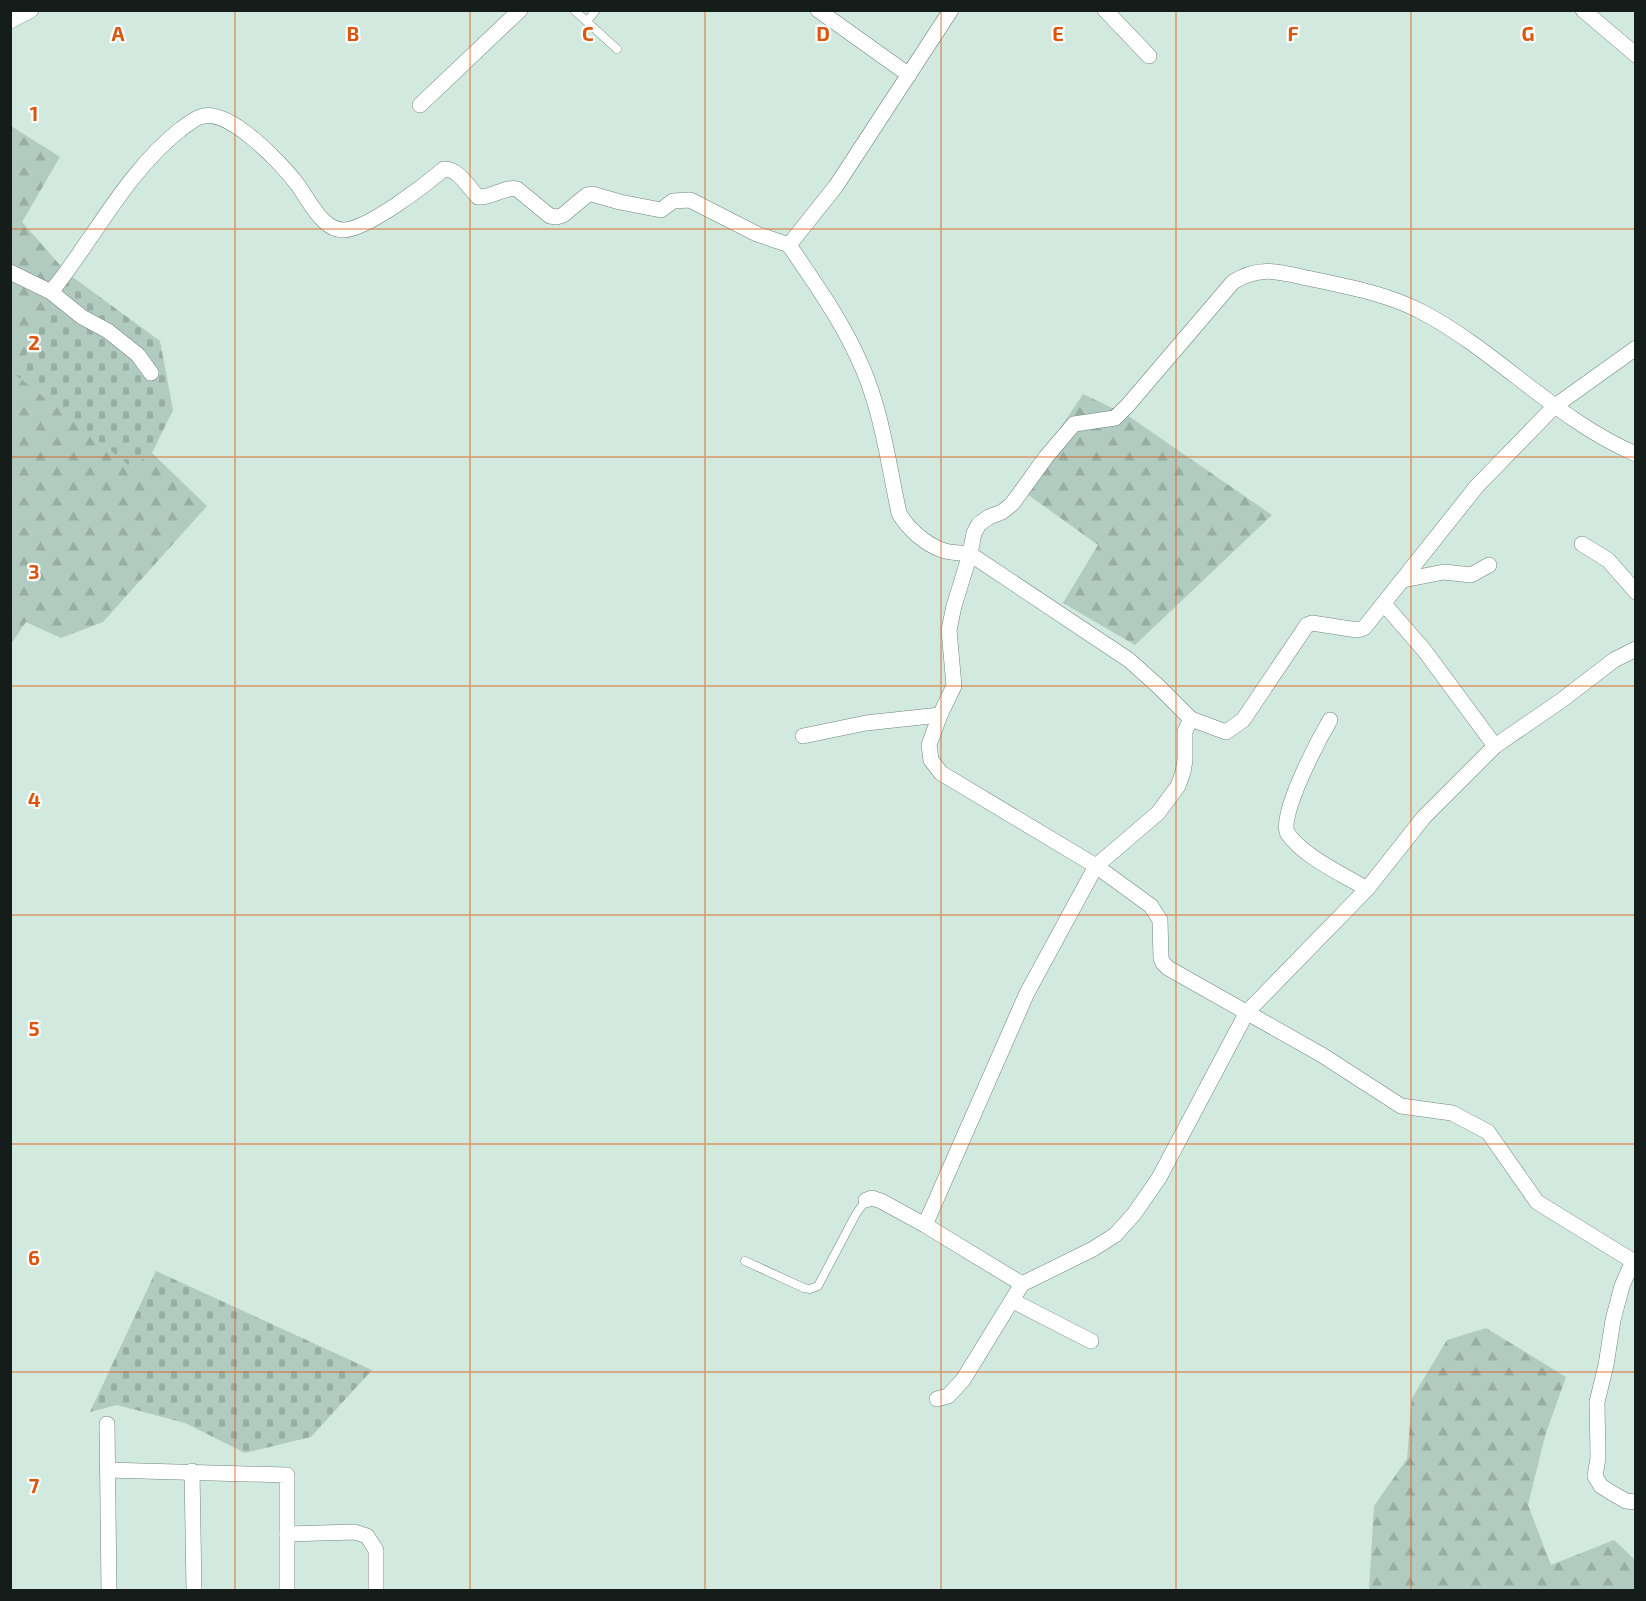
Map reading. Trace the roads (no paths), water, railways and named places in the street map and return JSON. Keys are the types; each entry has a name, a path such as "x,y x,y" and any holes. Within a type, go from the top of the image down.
{"street":[{"path":"10,21 31,10"},
{"path":"420,105 520,10"},
{"path":"818,10 909,75"},
{"path":"789,245 836,186 951,10"},
{"path":"1105,10 1149,56"},
{"path":"1583,10 1635,55"},
{"path":"51,292 139,170 173,135 200,116 219,117 236,126 257,143 296,183 323,220 334,229 346,230 395,206 444,169 456,172 478,197 487,198 511,188 518,189 550,216 557,217 563,215 587,195 592,194 661,210 673,201 690,200 757,234 789,245 826,300 859,359 876,414 899,513 904,523 932,545 944,551 970,554 1129,660 1191,719 1226,732 1244,720 1307,626 1312,623 1359,630 1366,626 1477,486 1554,406 1635,348"},
{"path":"1635,454 1615,445 1554,406 1470,341 1421,311 1366,291 1290,274 1259,270 1246,274 1233,282 1115,418 1074,424 1046,457 1012,504 979,524 974,533 954,606 950,630 954,686 932,734 929,751 931,760 941,773 1096,866 1156,911 1160,920 1163,963 1322,1055 1401,1106 1452,1113 1488,1131 1537,1202 1634,1262 1622,1286 1613,1320 1597,1402 1598,1458 1595,1476 1601,1486 1626,1501 1635,1502"},
{"path":"10,272 51,292 82,317 108,331 138,355 151,373"},
{"path":"1582,544 1608,560 1635,592"},
{"path":"1402,580 1444,572 1471,575 1489,565"},
{"path":"1384,603 1424,650 1495,746"},
{"path":"937,1400 948,1396 963,1380 1022,1284 1093,1249 1115,1235 1134,1214 1159,1178 1247,1012 1368,889 1424,817 1495,746 1562,700 1614,660 1635,649"},
{"path":"803,736 866,723 940,715"},
{"path":"925,1225 1028,993 1096,866 1158,813 1178,786 1184,772 1185,733 1191,719"},
{"path":"1330,720 1298,784 1284,824 1287,834 1308,854 1368,889"},
{"path":"866,1200 872,1198 881,1201 1022,1284"},
{"path":"1013,1301 1091,1341"},
{"path":"107,1424 109,1590"},
{"path":"107,1470 287,1475 287,1590"},
{"path":"192,1471 194,1590"},
{"path":"287,1534 355,1532 367,1536 376,1550 376,1590"}],"lane":[{"path":"574,10 617,48"},
{"path":"587,21 596,10"},
{"path":"745,1261 804,1288 818,1287 856,1214 866,1200"}]}
